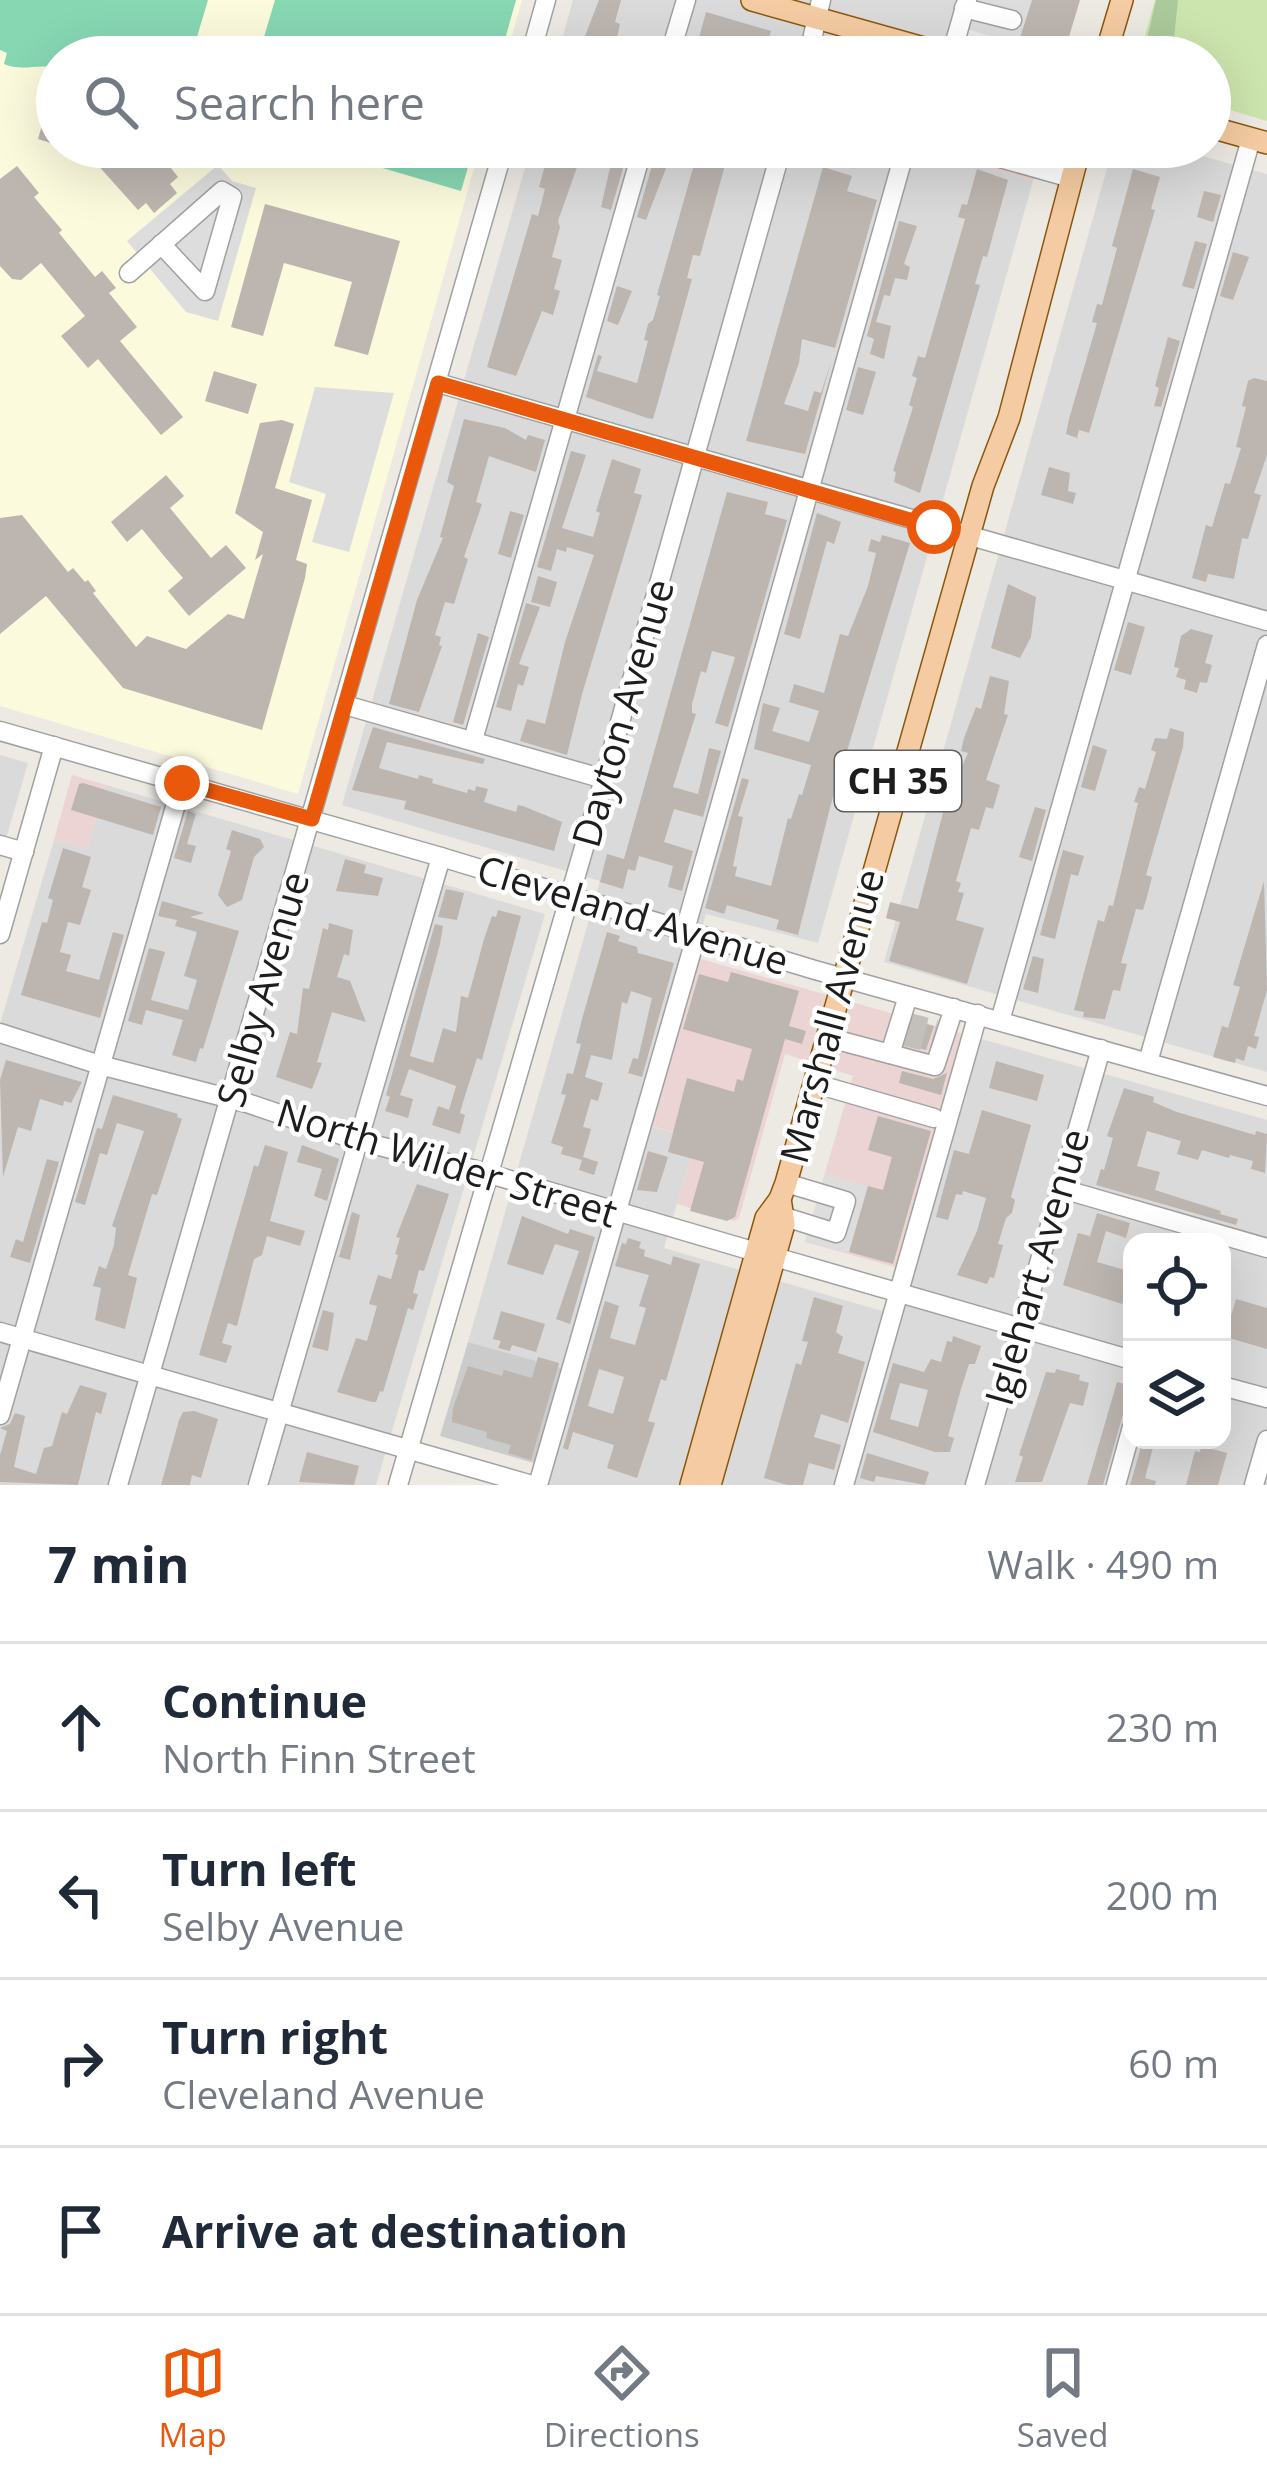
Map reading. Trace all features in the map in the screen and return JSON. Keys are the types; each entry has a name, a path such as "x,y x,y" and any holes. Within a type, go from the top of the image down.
{"main road":[{"path":"752,0 820,10 891,36"},
{"path":"1112,36 1122,0"},
{"name":"Marshall Avenue","path":"710,1485 765,1255 766,1218 784,1200 842,977 982,486 1009,418 1074,168"},
{"name":"Marshall Avenue","path":"691,1485 765,1255"}],"street":[{"path":"536,36 546,0"},
{"path":"676,36 686,0"},
{"path":"951,36 965,4 1012,20"},
{"path":"1000,1021 1259,141"},
{"name":"Selby Avenue","path":"118,1485 498,168"},
{"path":"473,740 637,168"},
{"name":"Dayton Avenue","path":"398,1485 776,168"},
{"path":"0,1332 535,1485 617,1214 807,490 900,168"},
{"path":"1045,168 1071,178"},
{"path":"129,273 161,244 222,190 232,197 205,291 161,244"},
{"path":"438,383 1267,621"},
{"path":"1148,1062 1267,644"},
{"path":"345,705 604,779"},
{"name":"Cleveland Avenue","path":"0,731 1267,1096"},
{"path":"0,934 54,746"},
{"path":"0,1414 182,783"},
{"path":"0,845 24,852"},
{"path":"258,1485 441,856"},
{"path":"900,1034 908,996"},
{"path":"826,1037 900,1034 935,1066 939,1038 954,1008"},
{"path":"844,1485 978,1014"},
{"name":"North Wilder Street","path":"0,1033 359,1141 489,1174 1123,1357"},
{"name":"Iglehart Avenue","path":"975,1485 1100,1048"},
{"path":"813,1083 934,1118"},
{"path":"1059,1188 1267,1249"},
{"path":"1231,1389 1267,1399"},
{"path":"1254,1485 1267,1440"},
{"path":"1115,1485 1126,1449"}],"shaded area":[{"path":"0,0 522,0 512,36 36,36 36,168 474,168 298,794 0,706"},
{"path":"573,0 958,0 947,36 563,36"},
{"path":"972,0 1032,0 1021,36 990,36 963,28"},
{"path":"1231,164 1267,174 1267,1072 884,962 1107,168 1231,168"},
{"path":"214,168 221,168 232,181 256,188 218,321 186,312 127,241"},
{"path":"525,168 988,168 1033,181 818,943 706,914 646,1125 696,1139 664,1248 896,1315 978,1038 1267,1120 1267,1485 534,1485 567,1371 468,1342 600,881 342,805"},
{"path":"988,168 1037,168 1033,181"},
{"path":"315,387 394,393 349,552 312,542 326,494 289,482"},
{"path":"0,755 28,763 0,859"},
{"path":"72,775 106,785 87,849 54,840"},
{"path":"106,785 545,914 376,1485 0,1485 0,1024 54,840 87,849"},
{"path":"694,957 978,1038 909,1271 805,1242 853,1076 785,1054 739,1218 734,1221 677,1204 696,1139 645,1124"},
{"path":"825,1174 868,1186 849,1252 805,1242"},
{"path":"468,1342 568,1370 541,1465 440,1436"}],"green space":[{"path":"0,0 208,0 197,36 36,36 36,66 4,64 7,53 0,50"},
{"path":"275,0 516,0 506,36 264,36"},
{"path":"1155,0 1267,0 1267,121 1231,110 1231,36 1145,36"},
{"path":"1156,0 1178,0 1174,36 1148,36"},
{"path":"383,168 468,168 461,191"}],"building":[{"path":"599,0 621,0 615,22 620,24 617,36 585,36"},
{"path":"1032,0 1080,0 1069,36 1021,36"},
{"path":"706,12 771,31 769,36 700,36"},
{"path":"17,166 39,193 34,197 62,230 59,233 95,277 102,271 116,288 109,293 137,327 120,341 183,417 161,435 98,359 88,368 61,336 85,316 41,263 21,280 12,279 0,266 0,179"},
{"path":"100,168 171,168 178,177 170,184 177,193 154,213 146,203 138,210"},
{"path":"544,168 577,168 558,221 552,257 562,260 553,315 542,311 516,376 487,367 532,214 538,216 545,189 539,187"},
{"path":"610,168 623,168 611,210 601,207"},
{"path":"651,168 666,168 646,220 637,217"},
{"path":"693,168 724,168 700,256 693,255 687,278 692,279 653,419 586,397 598,355 602,356 597,371 637,383"},
{"path":"823,168 852,176 847,191 877,200 835,348 802,339 784,404 808,411 814,391 821,393 832,359 805,454 746,441"},
{"path":"977,169 1008,180 975,284 980,285 920,493 894,482 893,471 913,407 909,405 917,378 912,376 918,356 925,358 965,219 958,217 962,204 967,205"},
{"path":"1133,169 1160,177 1151,209 1155,210 1089,433 1079,430 1077,438 1066,434 1069,419 1097,323 1092,322 1097,304 1102,305 1117,248 1112,246"},
{"path":"1204,191 1221,195 1213,222 1197,217"},
{"path":"265,204 400,241 368,355 334,346 352,282 284,263 263,336 231,327"},
{"path":"899,221 917,226 904,264 910,267 907,280 895,278 876,322 891,326 884,359 870,354 874,339 867,336"},
{"path":"1195,241 1207,244 1194,289 1182,286"},
{"path":"1233,252 1249,257 1233,300 1220,296"},
{"path":"617,286 632,291 618,325 607,321"},
{"path":"1168,337 1180,341 1161,407 1154,406 1159,388 1155,386"},
{"path":"858,367 876,372 863,415 846,410"},
{"path":"214,371 257,384 248,414 205,401"},
{"path":"1248,381 1267,381 1267,455 1254,493 1261,495 1248,539 1242,538 1234,579 1208,574 1206,582 1192,578 1206,525 1212,527 1225,483 1230,484 1241,448 1236,447 1246,407 1242,406"},
{"path":"464,419 505,428 526,440 528,435 545,440 536,472 489,456 476,502 482,504 464,557 468,559 454,604 445,602 435,635 441,637 442,646 419,712 389,704 417,600 443,538 454,486 447,482"},
{"path":"282,420 294,424 275,488 312,500 296,560 307,564 305,578 262,730 123,688 46,596 0,634 0,518 22,515 68,572 73,568 88,580 136,647 147,636 186,649 228,614 244,619 263,554 255,560 263,532 235,513 260,423"},
{"path":"571,451 586,455 562,528 593,537 612,459 641,469 634,493 642,495 567,755 520,741 527,719 545,724 565,642 594,555 557,549 551,571 537,567"},
{"path":"1049,467 1070,473 1068,491 1076,493 1073,504 1041,495"},
{"path":"166,475 184,496 170,508 211,558 226,545 246,568 189,616 168,591 183,578 142,529 127,542 111,522"},
{"path":"727,492 768,502 765,514 787,520 728,727 715,723 735,657 712,651 706,673 701,671 692,704 696,714 673,787 698,794 709,748 721,751 703,817 674,809 664,842 693,851 682,891 668,887 673,866 639,856 635,871 628,869 623,889 600,882 607,854 624,859"},
{"path":"510,511 524,515 511,558 498,554"},
{"path":"817,513 841,522 834,544 827,541 800,639 784,634"},
{"path":"882,535 910,543 831,804 798,935 776,929 779,920 727,905 724,914 705,908 742,778 749,780 738,816 743,817 735,876 771,886 788,818 802,795 811,765 754,749 763,703 780,708 772,731 809,742 819,711 789,702 794,684 824,693 840,634 848,636 868,586 876,553 868,551 871,539 880,542"},
{"path":"538,576 557,582 550,607 531,602"},
{"path":"1008,584 1036,597 1031,637 1020,658 991,648"},
{"path":"526,603 540,607 519,664 529,667 523,686 518,684 511,711 496,707"},
{"path":"1128,622 1145,627 1131,675 1114,670"},
{"path":"1191,629 1213,635 1205,663 1212,665 1207,683 1200,682 1197,693 1184,689 1186,680 1176,677 1179,668 1174,667 1181,636"},
{"path":"478,633 489,637 463,725 453,722"},
{"path":"990,676 1009,681 1004,714 1008,715 986,780 1000,785 993,809 986,807 979,830 971,828 956,881 961,883 958,892 964,893 956,920 984,928 967,984 889,961 900,922 886,918 890,902 918,909 945,805 968,753 961,751 964,738 976,707 981,709"},
{"path":"373,727 485,759 483,764 387,742 379,768 418,779 419,775 467,793 476,786 488,789 484,802 516,812 518,805 523,806 562,822 554,851 404,809 406,801 352,790"},
{"path":"1170,728 1184,732 1183,747 1146,875 1152,877 1147,897 1143,910 1136,909 1121,963 1127,964 1120,991 1113,990 1105,1019 1083,1017 1084,1012 1074,1010 1098,920 1104,922 1109,905 1113,906 1138,803 1134,802 1139,787 1145,789 1156,752 1151,750 1155,738 1167,739"},
{"path":"1093,745 1107,750 1095,791 1081,787"},
{"path":"83,783 161,807 153,835 71,810"},
{"path":"1035,807 1046,810 1032,861 1019,857"},
{"path":"188,811 196,814 187,844 196,846 191,863 174,858"},
{"path":"232,830 260,839 264,847 254,857 242,900 227,907 218,895"},
{"path":"63,848 91,857 82,887 91,890 80,925 68,922 60,952 71,955 66,971 99,980 113,932 124,935 100,1018 21,995 42,922 47,923 53,900 48,898"},
{"path":"1063,850 1084,856 1078,876 1071,874 1055,939 1040,935"},
{"path":"345,859 366,865 364,873 383,878 378,896 336,891"},
{"path":"1264,881 1267,990 1254,1036 1259,1037 1256,1049 1248,1046 1244,1061 1236,1058 1235,1063 1213,1057 1240,987 1233,985"},
{"path":"446,889 464,893 457,920 438,917"},
{"path":"162,901 204,913 190,917 239,931 196,1062 172,1055 183,1020 146,1010 142,1025 128,1021 149,948 165,952 151,1000 188,1010 197,980 184,976 197,932 158,916"},
{"path":"498,910 521,916 482,1060 477,1058 463,1102 460,1134 432,1125 438,1106 449,1110 456,1086 409,1069 400,1095 413,1099 408,1118 385,1111 435,924 443,926 440,944 410,1056 433,1063 443,1028 456,1032 461,996 468,998 484,939"},
{"path":"329,923 353,930 349,956 344,954 337,977 350,981 366,1022 332,1012 312,1089 276,1077 290,1032 297,1034 303,988 309,989 323,928 328,930"},
{"path":"607,932 637,947 638,953 674,963 642,1077 628,1073 633,1058 638,1059 652,998 631,991 627,1004 622,1002 612,1060 591,1055 585,1077 603,1083 598,1101 591,1099 583,1127 591,1129 583,1157 598,1162 594,1175 579,1170 582,1160 561,1154 563,1147 551,1143 566,1095 561,1094 567,1073 573,1074 581,1044 576,1043"},
{"path":"1033,956 1044,959 1038,993 1023,989"},
{"path":"731,972 799,991 789,1026 806,1031 802,1044 785,1039 735,1217 727,1221 690,1211 704,1162 668,1152 687,1078 734,1092 737,1079 743,1081 752,1049 683,1029 699,974 728,982"},
{"path":"914,1021 934,1026 926,1050 907,1045"},
{"path":"6,1060 82,1082 71,1103 64,1101 63,1106 40,1099 31,1131 18,1127 3,1177 0,1080"},
{"path":"996,1061 1044,1075 1037,1101 989,1088"},
{"path":"902,1071 933,1079 947,1073 941,1095 899,1083"},
{"path":"1124,1088 1154,1097 1153,1102 1177,1112 1255,1135 1256,1131 1267,1134 1265,1173 1251,1169 1253,1161 1230,1155 1202,1150 1198,1160 1177,1154 1181,1141 1147,1131 1137,1166 1160,1172 1155,1190 1221,1211 1238,1219 1236,1225 1096,1185"},
{"path":"113,1095 182,1119 157,1195 152,1194 128,1275 137,1278 125,1329 95,1320 101,1288 93,1286 99,1266 106,1269 114,1245 116,1228 112,1226 144,1131 117,1123 107,1155 100,1153 85,1205 75,1202 97,1128 102,1129"},
{"path":"982,1110 1031,1125 1011,1197 1015,1200 1012,1213 998,1244 1003,1245 994,1278 987,1284 957,1275 986,1198 963,1191 956,1194 948,1220 936,1217 954,1150 969,1154"},
{"path":"878,1116 931,1131 893,1264 849,1252 868,1186 883,1190 892,1157 868,1150"},
{"path":"265,1145 288,1152 270,1221 305,1231 300,1246 267,1236 262,1255 254,1259 237,1326 228,1323 222,1343 232,1346 226,1363 199,1355 254,1165 258,1167"},
{"path":"302,1145 339,1159 327,1201 314,1196 322,1169 297,1162"},
{"path":"648,1151 668,1157 657,1192 637,1190"},
{"path":"47,1159 59,1162 30,1263 10,1257 16,1239 23,1242"},
{"path":"417,1184 449,1194 424,1271 419,1270 413,1293 418,1294 413,1310 408,1308 383,1392 372,1402 337,1392 356,1338 367,1341 377,1306 369,1304 378,1275 391,1279 398,1255 400,1238 396,1237"},
{"path":"352,1212 360,1215 350,1260 339,1257"},
{"path":"1097,1213 1130,1223 1123,1237 1106,1231 1097,1262 1123,1269 1122,1304 1063,1285 1078,1233 1090,1236"},
{"path":"522,1216 568,1234 570,1229 595,1237 570,1324 556,1319 579,1251 555,1244 543,1275 507,1264"},
{"path":"628,1238 641,1242 644,1256 671,1265 673,1256 700,1264 666,1381 661,1379 648,1421 655,1423 637,1478 607,1468 614,1445 573,1432 568,1450 563,1448 605,1301 619,1306 610,1338 635,1345 646,1308 639,1306 649,1275 615,1266 622,1243","holes":["599,1369 624,1377 613,1414 588,1406"]},
{"path":"814,1297 843,1306 836,1332 843,1337 838,1353 865,1362 848,1423 821,1414 814,1437 841,1445 834,1470 809,1463 803,1485 787,1485 764,1478 796,1363 801,1365 808,1342 802,1341"},
{"path":"1236,1299 1267,1308 1267,1349 1231,1339"},
{"path":"323,1310 334,1313 328,1351 312,1347"},
{"path":"501,1311 545,1324 536,1352 512,1345 510,1351 498,1348 501,1341 493,1339"},
{"path":"953,1336 981,1346 961,1389 948,1436 954,1438 950,1452 935,1452 873,1432 893,1363 924,1372 931,1359 941,1362 947,1341 952,1342","holes":["900,1383 928,1390 918,1427 890,1419"]},
{"path":"538,1357 559,1363 531,1460 508,1453 511,1445 486,1438 487,1432 452,1422 468,1366 532,1378"},
{"path":"1056,1369 1080,1375 1079,1380 1089,1383 1083,1406 1070,1403 1042,1482 1015,1482 1046,1372"},
{"path":"1117,1382 1123,1384 1123,1414 1103,1485 1087,1485"},
{"path":"80,1385 107,1393 101,1414 96,1412 78,1485 0,1482 0,1455 7,1431 0,1428 10,1424 15,1413 25,1416 14,1467 36,1474 44,1448 52,1446 62,1412 67,1414"},
{"path":"183,1412 218,1419 201,1478 192,1475 190,1485 161,1485 179,1420"},
{"path":"1140,1449 1153,1449 1145,1478 1156,1481 1155,1485 1130,1485"},
{"path":"1195,1451 1227,1453 1218,1485 1186,1485"},
{"path":"307,1452 359,1466 354,1485 299,1482"},
{"path":"867,1453 929,1472 925,1485 876,1476 874,1482 860,1478"}],"tunnel":[{"path":"909,1022 936,1029"},
{"path":"905,1037 933,1044"}],"route":[{"path":"182,783 312,819 438,383 934,527"}]}
